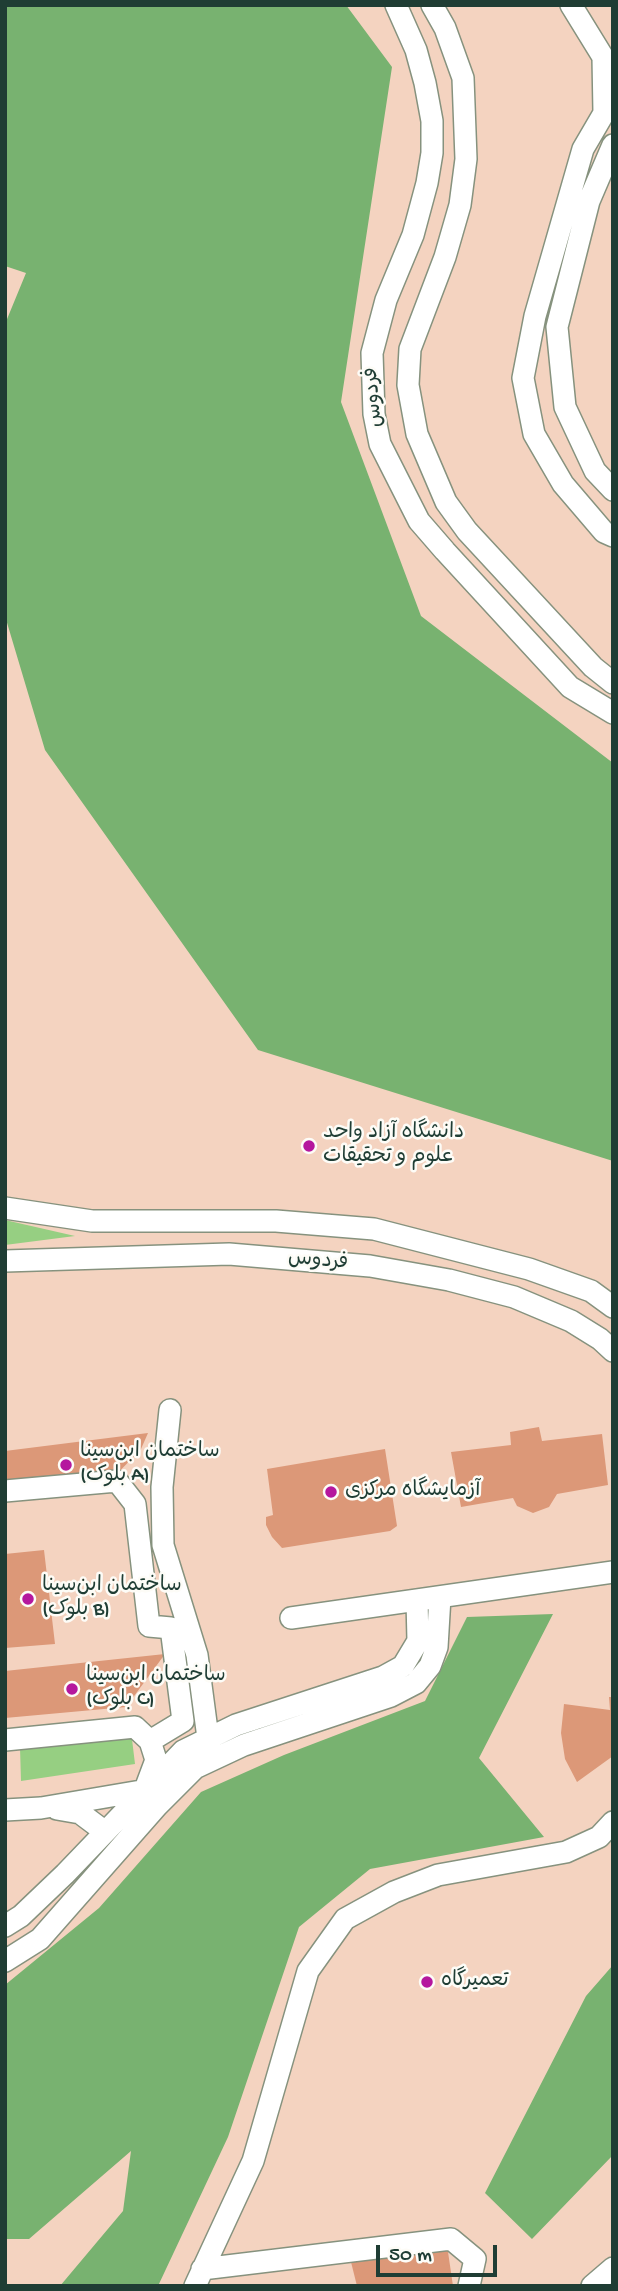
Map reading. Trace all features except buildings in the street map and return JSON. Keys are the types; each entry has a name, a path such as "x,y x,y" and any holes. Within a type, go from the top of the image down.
{"lane":[{"name":"فردوس","path":"396,5 416,50 425,83 432,121 432,153 413,235 386,300 372,353 374,414 380,444 391,472 419,521 570,687 613,713"},
{"name":"فردوس","path":"432,5 445,28 463,78 466,159 460,205 445,257 410,349 408,384 416,434 446,502 467,531 593,667 613,683"},
{"path":"570,5 608,61 609,115 583,149 535,316 523,378 534,434 564,484 604,532 613,536"},
{"path":"613,145 589,201 557,327 565,407 595,471 613,490"},
{"path":"391,472 426,461"},
{"name":"فردوس","path":"5,1208 92,1221 276,1220 374,1229 529,1269 591,1291 613,1307"},
{"name":"فردوس","path":"5,1261 229,1254 370,1266 449,1280 514,1297 571,1321 600,1339 613,1351"},
{"path":"150,1741 183,1721 178,1622 163,1545 162,1487 170,1410"},
{"path":"5,1491 117,1481 135,1504 149,1626 178,1622"},
{"path":"291,1618 613,1572"},
{"path":"5,1961 40,1939 157,1806 195,1768 244,1745 391,1696 416,1683 430,1666 437,1647 440,1597"},
{"path":"5,1926 21,1916 61,1877 144,1788 183,1751 236,1725 383,1677 403,1666 418,1641 417,1600"},
{"path":"178,1622 197,1655 208,1738"},
{"path":"5,1740 135,1727 150,1741 156,1760 144,1788"},
{"path":"5,1810 41,1808 144,1788"},
{"path":"41,1808 80,1813 104,1831"},
{"path":"199,2278 253,2161 308,1971 345,1919 394,1892 438,1875 566,1852 599,1837 613,1822"},
{"path":"61,1877 80,1895"},
{"path":"199,2278 451,2239 475,2259 470,2286"},
{"path":"593,2286 613,2268"}],"shaded area":[{"name":"دانشگاه آزاد واحد علوم و تحقیقات","path":"5,5 613,5 613,2286 5,2286"}],"green space":[{"path":"5,5 346,5 392,67 341,402 421,616 613,763 613,1161 258,1050 45,750 5,616 5,324 26,273 5,266"},
{"path":"5,1220 75,1236 5,1245"},
{"path":"553,1614 479,1758 544,1837 370,1869 299,1927 228,2137 158,2286 60,2286 123,2211 131,2151 29,2239 5,2239 5,1985 99,1908 201,1792 284,1755 425,1701 467,1617"},
{"path":"131,1731 135,1764 21,1781 20,1747"},
{"path":"613,1965 613,2155 532,2239 485,2193 586,1996"}],"place":[{"name":"دانشگاه آزاد واحد علوم و تحقیقات","path":"309,1146"},
{"name":"ساختمان ابن‌سینا (بلوک A)","path":"66,1465"},
{"name":"آزمایشگاه مرکزی","path":"331,1492"},
{"name":"ساختمان ابن‌سینا (بلوک B)","path":"28,1599"},
{"name":"ساختمان ابن‌سینا (بلوک C)","path":"72,1689"},
{"name":"تعمیرگاه","path":"427,1982"}]}
